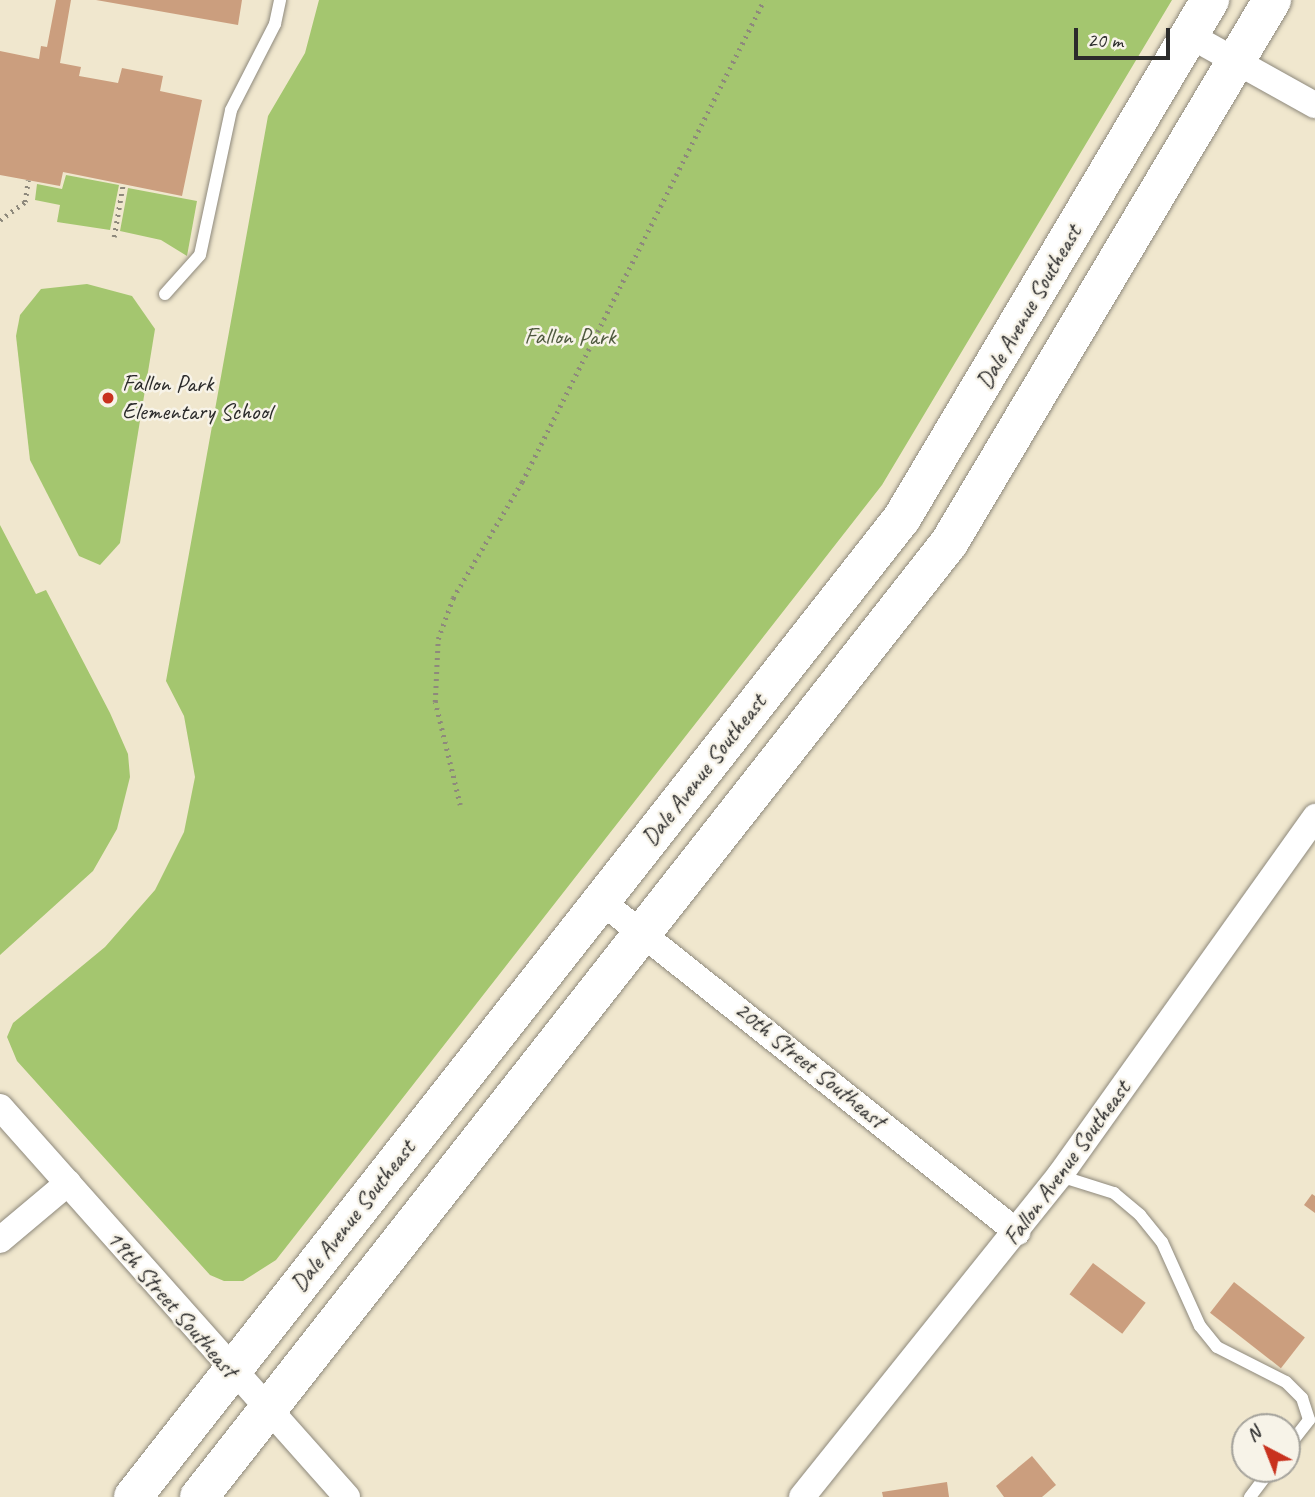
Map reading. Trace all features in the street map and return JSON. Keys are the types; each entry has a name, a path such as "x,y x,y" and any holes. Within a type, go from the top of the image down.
{"main road":[{"name":"Dale Avenue Southeast","path":"133,1497 902,518 1210,0"},
{"name":"Dale Avenue Southeast","path":"199,1497 949,543 1272,0"}],"street":[{"path":"1189,35 1315,105"},
{"name":"Fallon Avenue Southeast","path":"802,1497 1017,1232 1315,817"},
{"name":"20th Street Southeast","path":"601,901 1017,1232"},
{"name":"19th Street Southeast","path":"0,1107 266,1412 347,1497"},
{"path":"0,1240 68,1183"}],"lane":[{"path":"165,294 201,255 231,110 275,23 280,0"},
{"path":"1060,1175 1114,1193 1140,1214 1162,1242 1200,1326 1235,1360 1286,1382 1302,1398 1312,1416 1301,1430"}],"path":[{"path":"460,805 435,702 438,639 453,598 522,482 764,0"},
{"path":"0,220 25,202 28,180"},
{"path":"114,237 123,184"}],"green space":[{"name":"Fallon Park","path":"319,0 1172,0 882,485 276,1260 243,1281 224,1281 210,1275 17,1061 7,1037 13,1023 105,947 155,890 184,832 195,777 184,716 166,681 268,116 305,53"},
{"path":"66,175 119,185 110,230 57,222 60,205 35,200 37,184 62,189"},
{"path":"128,188 197,201 187,256 161,240 120,231"},
{"path":"87,284 132,296 155,329 120,543 100,565 79,556 30,460 16,336 20,315 41,289"},
{"path":"0,525 36,594 46,590 110,713 128,754 130,777 117,829 93,871 0,955"}],"building":[{"path":"56,0 71,0 60,63 81,67 79,76 118,83 122,68 163,76 160,91 202,100 182,196 63,172 60,186 0,175 0,51 39,59 41,46 47,47"},
{"path":"96,0 242,0 238,25"},
{"path":"1312,1194 1315,1196 1315,1213 1304,1205"},
{"path":"1093,1263 1146,1303 1122,1334 1070,1294"},
{"path":"1234,1282 1305,1337 1281,1368 1210,1313"},
{"path":"1032,1456 1056,1485 1042,1497 1004,1497 996,1486"},
{"path":"947,1482 949,1497 883,1497 882,1492"}],"place":[{"name":"Fallon Park Elementary School","path":"108,398"}]}
